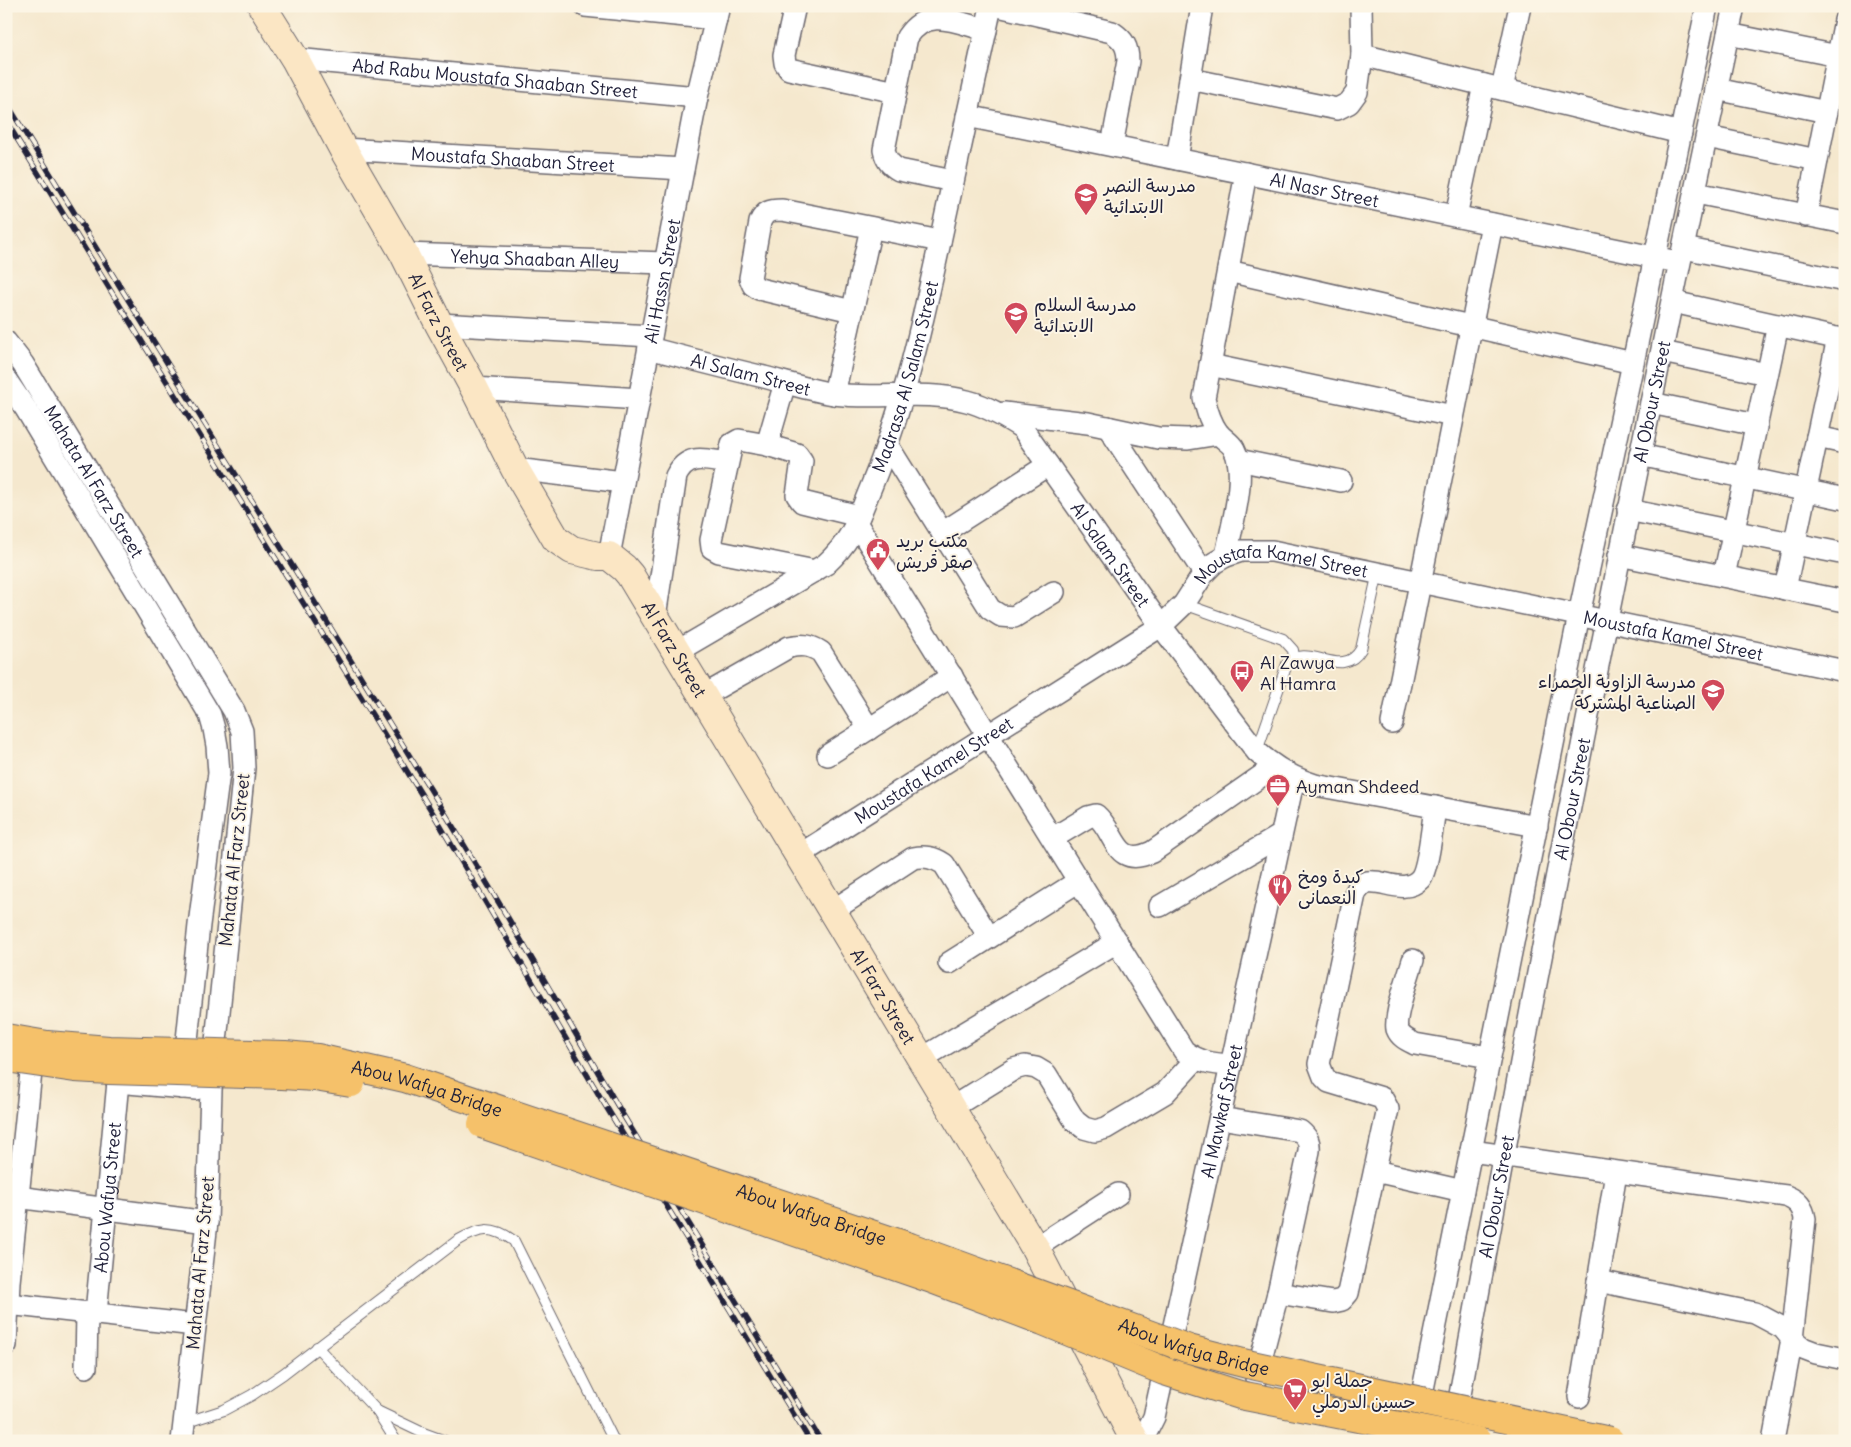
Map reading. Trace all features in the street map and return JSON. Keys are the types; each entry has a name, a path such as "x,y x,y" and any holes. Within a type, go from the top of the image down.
{"main road":[{"name":"Abou Wafya Bridge","path":"6,1038 47,1045 109,1050 285,1055 317,1058 398,1076 910,1247 1189,1349 1247,1364 1610,1441"},
{"name":"Abou Wafya Bridge","path":"6,1058 75,1068 315,1077 341,1080 391,1093 929,1278 1043,1321 1127,1357 1192,1380 1240,1394 1477,1441"},
{"path":"1072,1323 1168,1355 1256,1378 1410,1407 1561,1441"}],"street":[{"name":"Al Farz Street","path":"262,6 404,254 515,469 556,539 572,550 598,556 609,556 630,575 1035,1248 1072,1323 1135,1441"},
{"path":"585,6 717,13"},
{"path":"795,6 784,55 785,63 789,69 896,92"},
{"name":"Madrasa Al Salam Street","path":"676,652 826,564 849,540 888,446 904,395 968,116 991,6"},
{"path":"998,6 1051,12 1112,32 1122,39 1128,49 1128,61 1112,145"},
{"path":"1177,159 1202,6"},
{"path":"1190,79 1337,109 1349,103 1357,92 1362,55 1360,6"},
{"path":"1456,216 1493,87 1520,6"},
{"name":"Al Obour Street","path":"1392,1441 1410,1407 1463,1191 1579,615 1707,6"},
{"name":"Al Obour Street","path":"1456,1417 1503,1156 1619,555 1734,6"},
{"name":"Ali Hassn Street","path":"609,556 697,98 717,13"},
{"path":"953,181 899,170 891,166 886,158 884,150 907,37 915,26 926,19 940,18 986,30"},
{"path":"1806,216 1845,20"},
{"path":"1728,34 1838,56"},
{"path":"1362,55 1681,133"},
{"name":"Abd Rabu Moustafa Shaaban Street","path":"294,59 697,98"},
{"path":"1716,90 1827,112"},
{"name":"Al Nasr Street","path":"968,116 1655,257 1683,255 1845,281"},
{"path":"1707,137 1817,160"},
{"name":"Moustafa Shaaban Street","path":"343,149 683,169"},
{"path":"1226,556 1240,480 1238,460 1234,448 1218,434 1208,417 1204,398 1246,173"},
{"path":"1696,193 1845,223"},
{"path":"852,311 759,289 753,285 750,278 760,222 764,215 770,210 782,210 940,241"},
{"path":"1392,723 1492,224"},
{"path":"834,394 871,228"},
{"name":"Yehya Shaaban Alley","path":"404,254 665,263"},
{"path":"1228,271 1633,363"},
{"path":"1673,302 1841,339 1837,385 1817,437 1785,589"},
{"name":"Al Salam Street","path":"439,324 650,342 785,382 834,394 868,397 938,396 968,401 996,412 1022,428 1161,626 1257,752 1274,767 1294,778 1315,785 1538,826"},
{"path":"1724,576 1778,325"},
{"name":"Mahata Al Farz Street","path":"6,342 23,364 234,711 242,731 244,768 211,1090 207,1222 183,1432"},
{"path":"1662,352 1767,374"},
{"path":"1210,365 1453,416"},
{"name":"Mahata Al Farz Street","path":"6,380 210,715 217,746 219,773 182,1088"},
{"path":"767,445 785,382"},
{"path":"474,388 639,400"},
{"path":"1651,404 1756,425"},
{"path":"996,412 1108,427 1158,438 1188,439 1218,434"},
{"path":"1108,427 1204,572"},
{"path":"1817,437 1845,443"},
{"path":"815,571 719,552 712,548 710,540 727,463 731,448 735,442 739,440 793,452 800,457 802,466 798,499 802,502 858,520 988,735 1184,1051 1196,1059 1209,1064 1231,1065"},
{"path":"888,446 990,609 1001,616 1014,617 1054,592"},
{"path":"1640,455 1845,499"},
{"path":"655,617 676,476 681,467 688,461 698,459 727,463"},
{"path":"1238,460 1341,481"},
{"path":"942,533 1048,466"},
{"path":"515,469 623,482"},
{"path":"1628,510 1845,554"},
{"path":"95,524 113,512"},
{"name":"Moustafa Kamel Street","path":"798,855 1161,626 1184,604 1204,572 1226,556 1240,551 1272,551 1378,572 1845,671"},
{"path":"1619,555 1845,601"},
{"path":"703,696 789,646 800,644 811,646 820,652 868,729"},
{"path":"828,755 952,676"},
{"path":"1053,838 1088,816 1096,815 1120,851 1136,857 1144,855 1152,852 1274,767"},
{"name":"Al Mawkaf Street","path":"1142,1441 1154,1417 1294,778"},
{"path":"1278,1293 1333,1302 1342,1300 1348,1293 1388,1115 1386,1103 1382,1098 1329,1082 1324,1078 1319,1064 1358,886 1367,881 1397,886 1410,886 1420,879 1425,867 1435,807"},
{"path":"1160,906 1281,835"},
{"path":"210,845 236,848"},
{"path":"832,911 912,858 924,856 934,858 944,864 989,937"},
{"path":"949,963 1079,881"},
{"path":"921,1059 1117,942"},
{"path":"1413,960 1397,1017 1397,1029 1404,1039 1415,1044 1489,1057"},
{"path":"951,1108 1014,1068 1025,1066 1036,1068 1046,1074 1075,1121 1084,1128 1095,1131 1106,1128 1165,1093 1196,1059"},
{"path":"6,1070 211,1090"},
{"path":"6,1345 8,1282 17,1197 14,1145 31,1072"},
{"name":"Abou Wafya Street","path":"86,1367 91,1312 107,1208 118,1082"},
{"path":"1220,1118 1300,1131 1310,1143 1278,1293 1256,1378"},
{"path":"1471,1151 1786,1196 1800,1204 1804,1211 1805,1219 1792,1339 1774,1441"},
{"path":"1375,1171 1463,1191"},
{"path":"1579,1397 1616,1173"},
{"path":"1035,1248 1118,1194"},
{"path":"17,1197 207,1222"},
{"path":"1598,1281 1755,1312 1783,1328 1803,1348 1816,1353 1845,1359"},
{"path":"8,1304 195,1324"}],"lane":[{"path":"1257,752 1287,664 1294,658 1309,657 1346,663 1358,655 1362,649 1378,572"},
{"path":"1184,604 1283,640 1293,650 1294,658"},
{"path":"183,1432 252,1395 456,1241 473,1231 490,1229 504,1234 514,1241 614,1441"},
{"path":"317,1347 377,1411 396,1441"},
{"path":"377,1411 445,1441"}],"railway":[{"path":"6,102 440,805 623,1115 821,1441"},
{"path":"6,121 434,815 602,1100 810,1441"}],"place":[{"name":"مدرسة النصر الابتدائية","path":"1086,216"},
{"name":"مدرسة السلام الابتدائية","path":"1016,335"},
{"name":"مكتب بريد صقر قريش","path":"878,571"},
{"name":"Al Zawya Al Hamra","path":"1242,693"},
{"name":"مدرسة الزاوية الحمراء الصناعية المشتركة","path":"1713,712"},
{"name":"Ayman Shdeed","path":"1278,807"},
{"name":"كبدة ومخ النعمانى","path":"1280,907"},
{"name":"جملة ابو حسين الدرملي","path":"1295,1411"}]}
